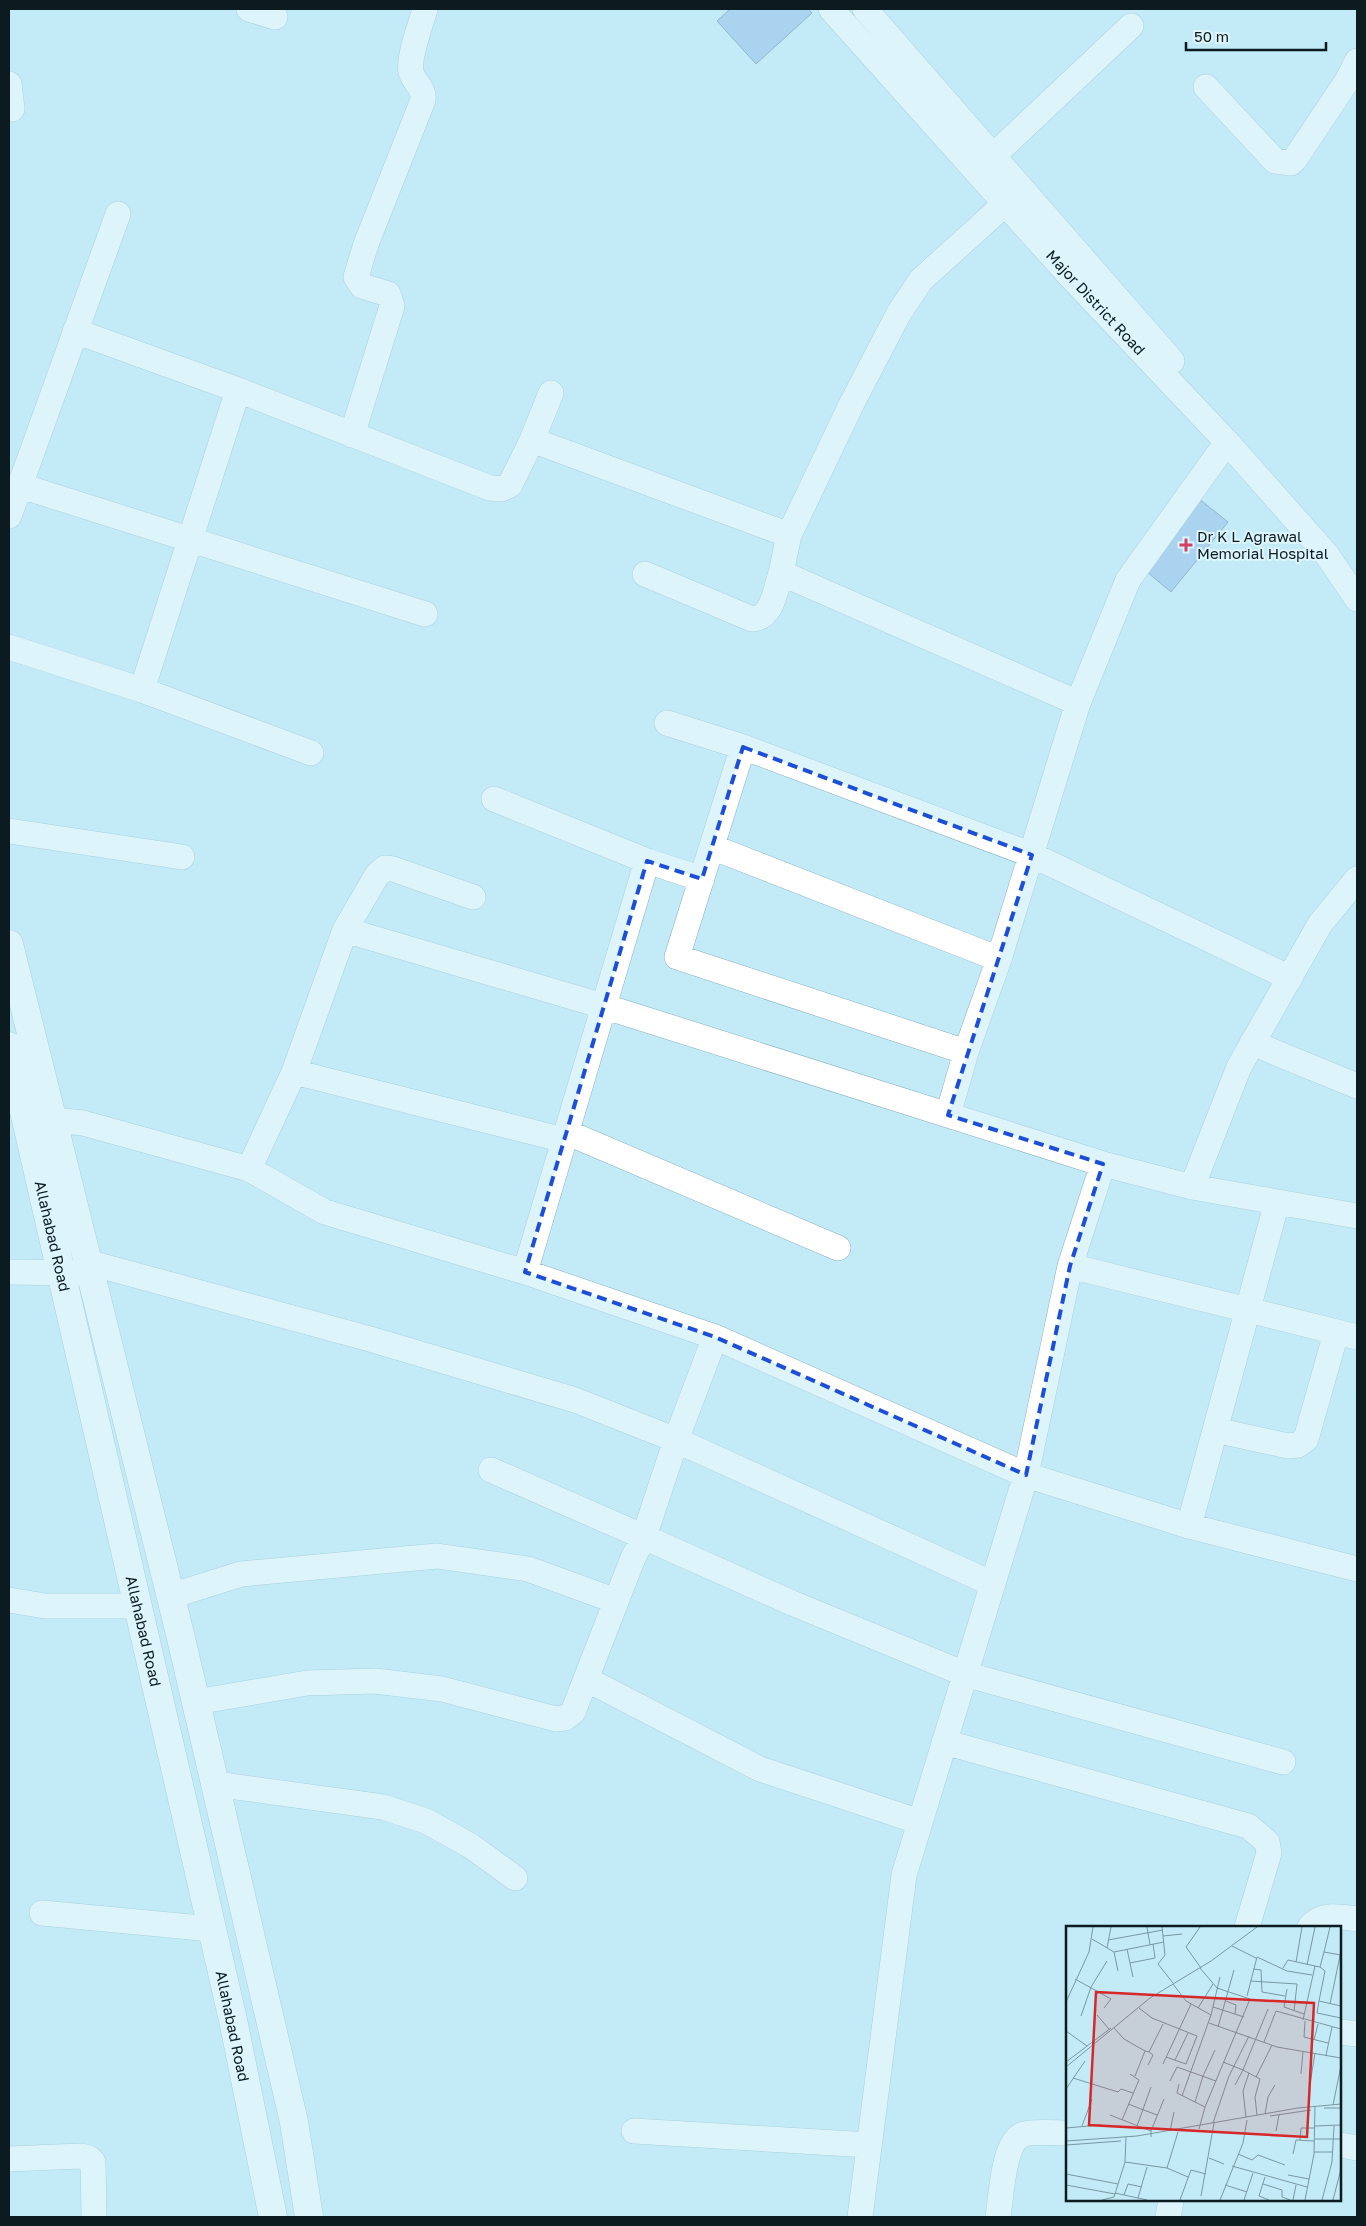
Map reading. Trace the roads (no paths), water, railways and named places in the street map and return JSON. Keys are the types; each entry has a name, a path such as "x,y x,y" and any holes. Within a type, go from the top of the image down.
{"main road":[{"path":"9,944 54,1120 196,1702 294,2122 309,2217"},
{"name":"Allahabad Road","path":"9,1046 63,1274 212,1929 273,2217"}],"street":[{"path":"248,9 276,17"},
{"path":"352,435 392,306 388,294 362,286 356,277 366,244 423,100 423,90 411,73 411,62 425,9"},
{"name":"Major District Road","path":"831,9 1070,276 1226,442 1327,555 1357,598"},
{"path":"866,9 1321,533 1357,583"},
{"path":"993,156 1131,26"},
{"path":"1206,87 1275,161 1291,163 1347,81 1357,62"},
{"path":"9,84 12,109"},
{"path":"645,574 752,619 760,619 767,615 781,573 789,535 852,403 899,313 921,280 1006,203"},
{"path":"9,516 18,485 118,214"},
{"path":"74,331 238,390 490,488 501,489 510,485 532,440 551,394"},
{"path":"142,690 238,390"},
{"path":"532,440 789,535"},
{"path":"948,1115 966,1052 999,959 1032,855 1078,703 1128,580 1226,442"},
{"path":"18,485 425,614"},
{"path":"781,573 1078,703"},
{"path":"9,647 142,690 311,753"},
{"path":"667,723 743,747 1032,855 1290,978"},
{"path":"743,747 677,957 966,1052"},
{"path":"494,799 647,861 702,879"},
{"path":"9,831 182,857"},
{"path":"712,847 999,959"},
{"path":"525,1272 647,861"},
{"path":"249,1169 294,1072 345,930 376,875 385,868 393,869 473,897"},
{"path":"1192,1188 1239,1067 1320,924 1357,879"},
{"path":"345,930 603,1006 1104,1164 1192,1188 1357,1216"},
{"path":"1252,1043 1357,1086"},
{"path":"294,1072 565,1136 838,1248"},
{"path":"26,1124 54,1120 83,1123 249,1169 325,1212 525,1272 715,1336 1026,1475 1189,1526 1357,1569"},
{"path":"860,2217 904,1875 1026,1475 1070,1266 1104,1164"},
{"path":"1189,1526 1277,1202"},
{"path":"1070,1266 1347,1335 1306,1439 1298,1445 1288,1446 1215,1430"},
{"path":"9,1272 63,1274 89,1267 370,1339 574,1400 676,1440 993,1584"},
{"path":"196,1702 307,1683 375,1681 442,1689 556,1719 565,1718 573,1712 633,1558 644,1537 676,1440 715,1336"},
{"path":"491,1470 792,1603 965,1674 1283,1762"},
{"path":"171,1596 241,1574 437,1556 528,1569 616,1601"},
{"path":"9,1600 46,1606 138,1606"},
{"path":"586,1678 760,1769 920,1822"},
{"path":"944,1742 1248,1826 1267,1842 1269,1853 1246,1926"},
{"path":"215,1784 383,1807 426,1821 471,1846 515,1878"},
{"path":"42,1913 212,1929"},
{"path":"1311,1926 1321,1918 1333,1916 1357,1919"},
{"path":"1341,2032 1357,2034"},
{"path":"634,2130 869,2145"},
{"path":"998,2217 1008,2152 1014,2141 1023,2134 1066,2134"},
{"path":"1341,2145 1357,2148"},
{"path":"9,2159 82,2156 89,2158 93,2162 94,2217"},
{"path":"1168,2217 1171,2201"}],"place":[{"name":"Dr K L Agrawal Memorial Hospital","path":"1186,545"}]}
